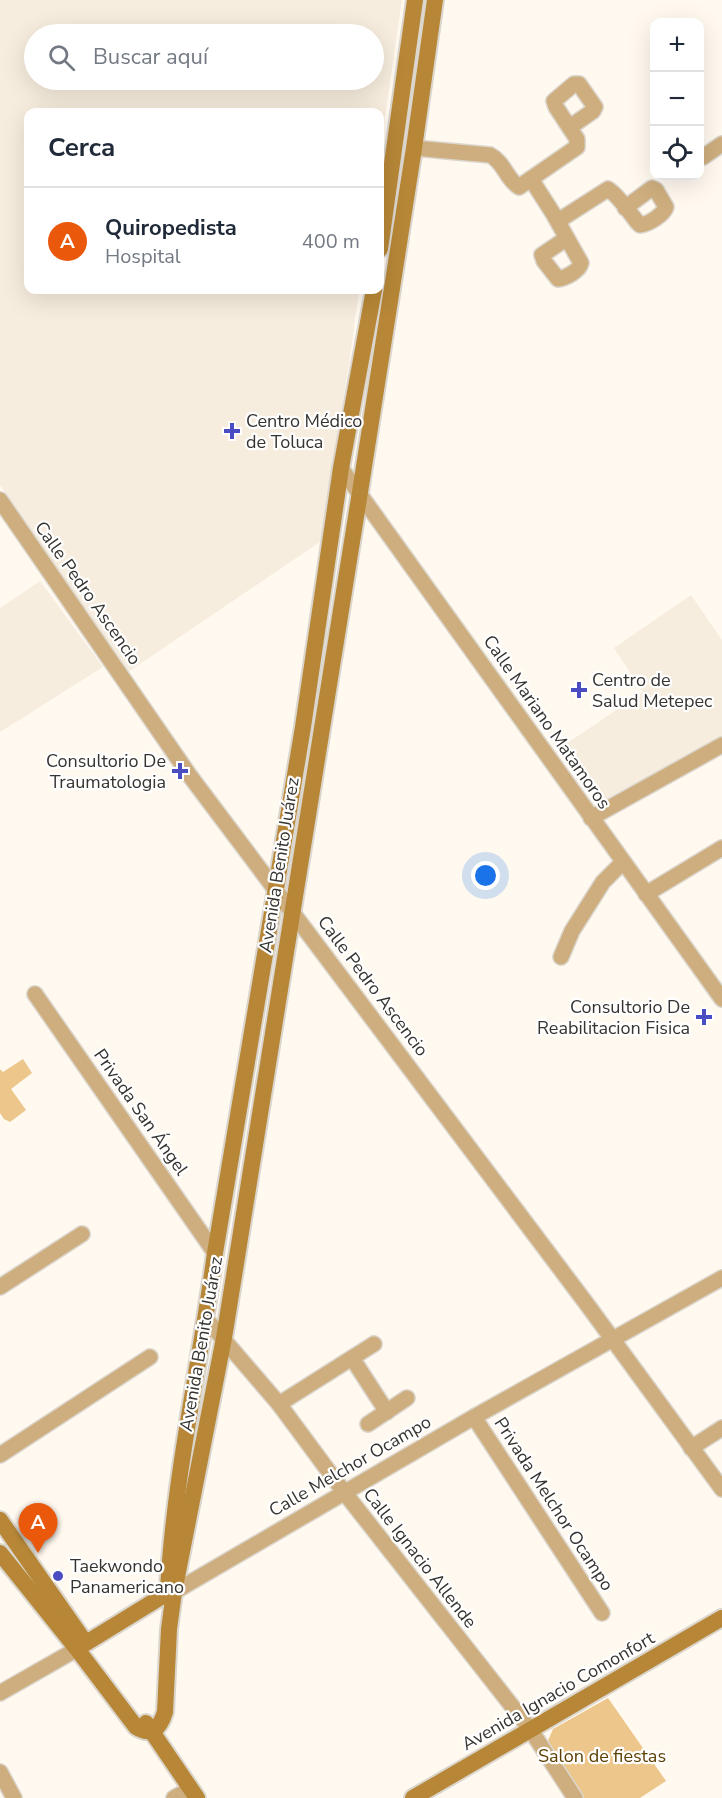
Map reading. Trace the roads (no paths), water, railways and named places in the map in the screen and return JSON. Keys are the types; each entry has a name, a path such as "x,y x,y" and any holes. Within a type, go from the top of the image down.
{"main road":[{"path":"384,221 415,0"},
{"name":"Avenida Benito Juárez","path":"167,1595 224,1338 360,492 435,0"},
{"name":"Avenida Benito Juárez","path":"153,1731 162,1723 165,1712 169,1629 167,1595 181,1474 215,1253 303,727 341,468 373,294"},
{"path":"0,1520 81,1646"},
{"path":"1,1556 153,1731 194,1794"},
{"name":"Calle Melchor Ocampo","path":"81,1646 167,1595"},
{"name":"Avenida Ignacio Comonfort","path":"413,1798 722,1618"},
{"path":"165,1712 167,1737 175,1765"}],"street":[{"path":"414,148 490,155 500,162 517,187 522,186 577,147 577,139 570,127"},
{"path":"704,155 722,144"},
{"path":"531,179 567,238"},
{"path":"558,221 608,189 625,208"},
{"name":"Calle Mariano Matamoros","path":"341,468 722,999"},
{"name":"Calle Pedro Ascencio","path":"0,500 190,776 292,909 722,1490"},
{"path":"591,818 722,745"},
{"path":"646,894 722,848"},
{"path":"561,957 572,932 603,882 623,862"},
{"name":"Privada San Ángel","path":"35,994 215,1253"},
{"path":"0,1287 82,1234"},
{"name":"Calle Melchor Ocampo","path":"167,1595 474,1417 722,1278"},
{"name":"Calle Ignacio Allende","path":"206,1319 279,1404 344,1492 530,1730 575,1798"},
{"path":"279,1404 374,1344"},
{"path":"0,1455 150,1358"},
{"path":"352,1358 387,1412"},
{"path":"368,1424 407,1398"},
{"name":"Privada Melchor Ocampo","path":"474,1417 602,1613"},
{"path":"691,1448 722,1428"},
{"name":"Calle Melchor Ocampo","path":"0,1693 81,1646"},
{"path":"0,1772 14,1798"},
{"path":"174,1798 194,1794"}],"place":[{"name":"Centro Médico de Toluca","path":"232,431"},
{"name":"Centro de Salud Metepec","path":"579,690"},
{"name":"Consultorio De Traumatologia","path":"180,771"},
{"name":"Consultorio De Reabilitacion Fisica","path":"704,1017"},
{"name":"Quiropedista","path":"38,1553"},
{"name":"Taekwondo Panamericano","path":"58,1576"}],"park label":[{"name":"Salon de fiestas","path":"602,1756"}]}
